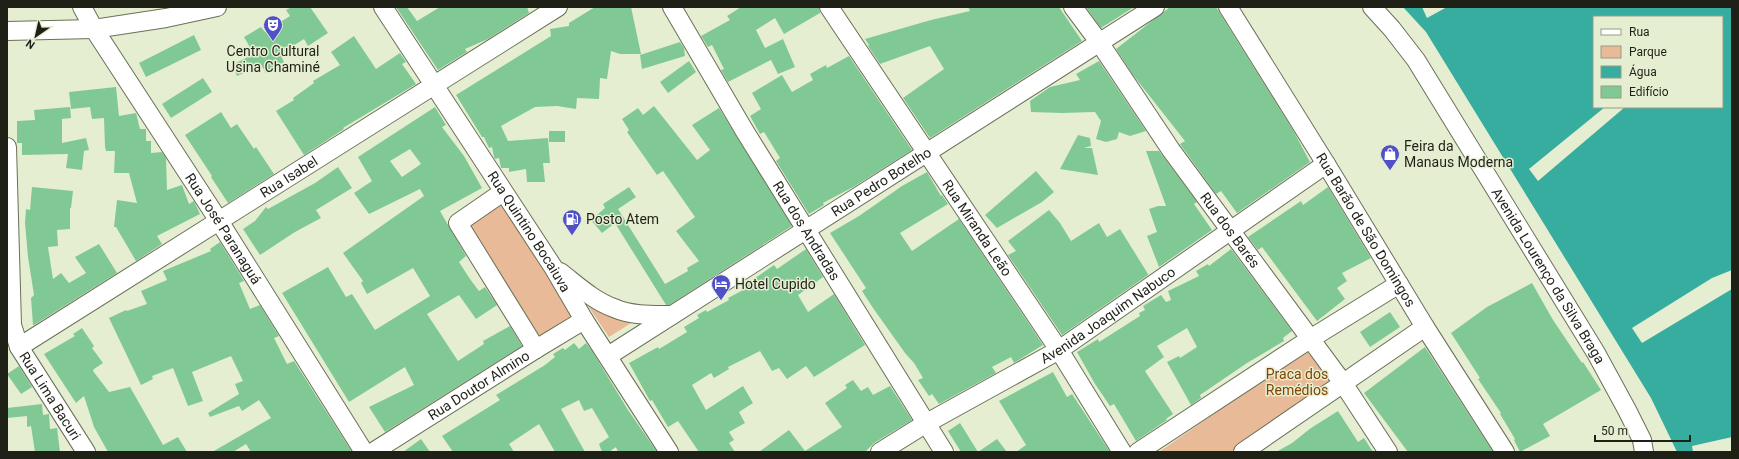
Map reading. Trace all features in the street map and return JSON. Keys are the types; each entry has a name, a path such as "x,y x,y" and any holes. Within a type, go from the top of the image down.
{"street":[{"name":"Rua José Paranaguá","path":"82,7 94,29 219,221 364,452"},
{"path":"7,31 94,29 166,18 217,7"},
{"name":"Rua Isabel","path":"19,347 558,7"},
{"name":"Rua dos Andradas","path":"672,7 805,230 925,424 944,452"},
{"name":"Rua Miranda Leão","path":"829,7 1059,350 1122,452"},
{"name":"Rua dos Barés","path":"1073,7 1099,42 1171,150 1343,383 1388,452"},
{"name":"Rua Pedro Botelho","path":"608,356 1155,7"},
{"name":"Rua Barão de São Domingos","path":"1228,7 1326,164 1398,284 1505,452"},
{"name":"Avenida Lourenço da Silva Braga","path":"1372,7 1392,29 1416,60 1574,317 1627,410 1642,440 1644,452"},
{"name":"Rua Quintino Bocaiuva","path":"384,10 553,267 584,320 669,452"},
{"name":"Rua Lima Bacuri","path":"7,147 12,325 19,347 86,452"},
{"name":"Avenida Joaquim Nabuco","path":"880,452 925,424 1059,350 1326,164"},
{"path":"503,192 458,223 536,349"},
{"path":"553,267 600,301 615,309 642,314 672,315"},
{"path":"1138,452 1310,339 1398,284"},
{"name":"Rua Doutor Almino","path":"373,452 584,320"},
{"path":"1243,452 1425,327"}],"green space":[{"path":"497,198 575,318 537,342 459,222"},
{"path":"584,300 639,318 609,337"},
{"name":"Praca dos Remédios","path":"1306,350 1332,384 1231,452 1159,452"}],"water":[{"path":"1403,7 1732,7 1732,452 1677,452 1651,398 1426,32"}],"pier":[{"path":"1422,7 1447,7 1427,18"},
{"path":"1604,108 1624,108 1538,181 1529,169"},
{"path":"1732,270 1732,289 1642,343 1632,328 1712,278"},
{"path":"1732,437 1732,452 1693,452 1692,446"}],"building":[{"name":"Centro Cultural Usina Chaminé","path":"292,7 310,7 328,33 308,46 304,39 280,54 284,62 266,73 261,65 237,76 232,65 254,54 244,37 261,27 265,32 290,16 286,10"},
{"path":"396,7 407,7 417,21 440,7 527,7 529,13 488,39 465,49 467,52 438,70"},
{"path":"595,7 631,7 641,54 620,54 611,51 607,79 600,78 599,99 577,98 576,109 557,106 535,107 501,126 508,141 548,138 550,163 543,163 545,182 527,182 526,169 509,172 509,168 501,168 499,158 495,159 492,147 489,148 484,137 482,137 456,95 551,36 550,29 569,26 569,23"},
{"path":"741,7 819,7 820,13 784,34 775,18 756,30 765,48 783,39 795,67 778,74 771,60 728,82 721,70 724,69 712,45 708,47 701,36 730,20 727,16"},
{"path":"968,7 1059,7 1082,41 930,138 903,98 944,69 930,46 880,64 865,39 931,20 970,11"},
{"path":"1086,7 1134,7 1101,28"},
{"path":"1170,7 1216,7 1294,132 1310,162 1237,213 1221,191 1216,194 1180,144 1185,141 1133,75 1116,49"},
{"path":"194,35 201,50 146,77 139,63"},
{"path":"354,36 376,69 400,53 406,62 402,64 416,84 343,128 344,129 304,155 276,111 294,100 293,98 314,83 313,81 340,65 331,52"},
{"path":"680,42 684,48 685,56 642,69 640,55"},
{"path":"849,56 912,150 855,186 823,203 824,205 809,214 776,161 780,158 764,132 760,134 750,116 761,109 752,93 782,75 792,92 813,80 810,74 826,65 827,68"},
{"path":"689,61 696,72 668,93 660,82"},
{"path":"1099,61 1146,131 1130,136 1119,132 1117,139 1106,142 1096,139 1101,121 1095,112 1031,112 1030,101 1050,87 1080,80 1076,74"},
{"path":"203,78 212,92 171,118 162,104"},
{"path":"116,87 119,116 136,113 140,129 146,129 146,141 151,141 151,153 162,152 166,158 167,190 182,185 189,204 194,201 200,214 157,236 162,244 136,261 116,227 114,227 117,200 137,203 129,173 114,173 115,151 106,151 104,118 92,119 90,107 71,109 69,92"},
{"path":"654,106 697,160 710,150 692,125 719,108 792,226 669,305 666,305 615,223 602,233 591,220 605,208 603,204 629,187 636,197 618,209 665,284 688,271 687,268 699,261 676,231 695,217 663,171 657,175 627,132 629,130 622,119 638,108 643,115"},
{"path":"70,107 71,118 62,119 62,143 86,138 89,150 84,151 82,170 66,168 68,154 22,155 22,143 17,143 17,121 35,120 34,110"},
{"path":"435,107 446,125 442,127 464,156 482,188 440,211 466,256 459,262 479,291 485,287 497,305 476,319 459,295 427,314 458,361 484,344 483,341 510,326 522,346 385,432 369,407 414,385 405,367 349,402 282,293 328,267 346,297 352,294 375,330 430,296 413,268 367,294 361,283 363,281 343,253 424,196 420,189 369,214 354,193 372,181 358,157","holes":["410,149 421,164 402,177 390,161"]},
{"path":"221,112 231,128 237,124 254,149 256,147 274,174 228,203 185,135"},
{"path":"549,131 565,131 565,142 549,142"},
{"path":"1078,135 1090,138 1091,146 1084,148 1092,148 1098,175 1060,169"},
{"path":"1146,151 1159,151 1197,202 1194,204 1212,230 1159,267 1147,236 1157,232 1149,209 1158,206 1166,206"},
{"path":"338,167 352,188 316,210 321,218 295,232 260,255 243,229 255,221 266,207 268,209 315,183"},
{"path":"1036,171 1054,192 1042,202 997,228 985,215"},
{"path":"927,172 941,196 942,195 948,204 900,233 912,251 959,219 1043,345 1014,363 1011,357 992,367 996,373 939,404 932,394 929,396 918,380 923,378 914,363 905,353 862,291 866,288 830,233 859,216 902,186"},
{"path":"32,187 73,191 70,208 70,229 57,230 58,246 48,247 53,279 61,273 69,283 86,273 75,257 99,244 117,273 34,325 31,298 34,295 28,257 25,223 26,209 30,210"},
{"path":"1328,187 1371,258 1342,273 1347,281 1337,288 1345,299 1317,321 1262,247 1258,250 1248,237 1301,201 1303,205"},
{"path":"1049,210 1060,223 1071,241 1099,223 1107,237 1120,229 1148,274 1062,335 1008,255 1016,251 1008,241"},
{"path":"220,242 244,281 239,283 250,309 260,305 279,336 274,338 287,364 294,361 352,452 251,452 246,444 233,452 212,452 271,418 259,400 242,411 239,406 210,417 208,413 239,394 235,384 243,381 231,356 192,372 203,401 188,406 173,368 152,376 153,379 141,385 109,318 126,310 127,311 147,304 141,291 167,280 163,271 211,251 210,249"},
{"path":"806,249 823,277 798,295 808,312 834,294 865,345 814,377 806,366 787,379 779,368 772,371 760,351 728,367 729,369 714,378 711,373 692,385 706,410 743,386 753,403 739,412 745,423 729,432 734,440 729,443 735,452 699,452 678,421 668,427 652,400 650,401 629,363 658,347 659,349 687,332 684,327 699,318 697,315 706,310 707,312 729,300 728,298 747,288 745,285 774,265 777,269"},
{"path":"1231,249 1292,331 1283,338 1284,341 1247,363 1200,395 1201,398 1191,405 1167,362 1179,356 1180,358 1197,347 1187,328 1157,346 1164,357 1145,371 1173,414 1166,419 1167,420 1136,441 1114,404 1110,406 1095,384 1077,352 1098,339 1099,342 1140,316 1139,313 1145,310 1143,306 1161,295 1166,302 1171,300 1168,291 1199,276 1196,271 1208,264 1209,266"},
{"path":"1532,283 1553,320 1601,390 1543,424 1550,436 1520,452 1514,440 1515,439 1500,414 1501,413 1478,379 1480,378 1451,333 1487,307"},
{"path":"1390,312 1400,327 1370,347 1360,332"},
{"path":"82,328 94,346 92,348 103,363 93,371 109,392 130,387 163,445 178,437 187,452 108,452 94,427 84,396 76,403 44,354 75,336 73,334"},
{"path":"574,343 579,349 586,343 628,410 657,452 618,452 616,447 609,452 602,452 599,444 609,437 592,408 584,411 579,400 561,409 585,452 555,452 539,424 509,444 514,452 453,452 442,436 500,400 496,395 545,365 555,357 553,354 563,348 565,350"},
{"path":"1425,347 1493,452 1408,452 1364,393"},
{"path":"19,366 32,387 21,394 7,374"},
{"path":"1053,372 1067,397 1072,394 1110,452 1016,452 1026,445 999,401"},
{"path":"853,380 861,391 868,387 873,395 890,386 912,420 874,443 865,452 759,452 789,430 805,451 842,427 825,403 847,388 845,385"},
{"path":"42,404 43,415 49,414 50,429 57,428 60,452 35,452 31,426 27,427 27,416 7,418 7,408"},
{"path":"1338,411 1358,442 1364,438 1373,452 1276,452 1292,443 1311,428"},
{"path":"960,423 978,452 961,452 948,431"},
{"path":"421,439 430,452 403,452"},
{"path":"997,439 1007,452 978,452"}],"place":[{"name":"Centro Cultural Usina Chaminé","path":"273,42"},
{"name":"Feira da Manaus Moderna","path":"1390,171"},
{"name":"Posto Atem","path":"572,236"},
{"name":"Hotel Cupido","path":"721,301"}]}
